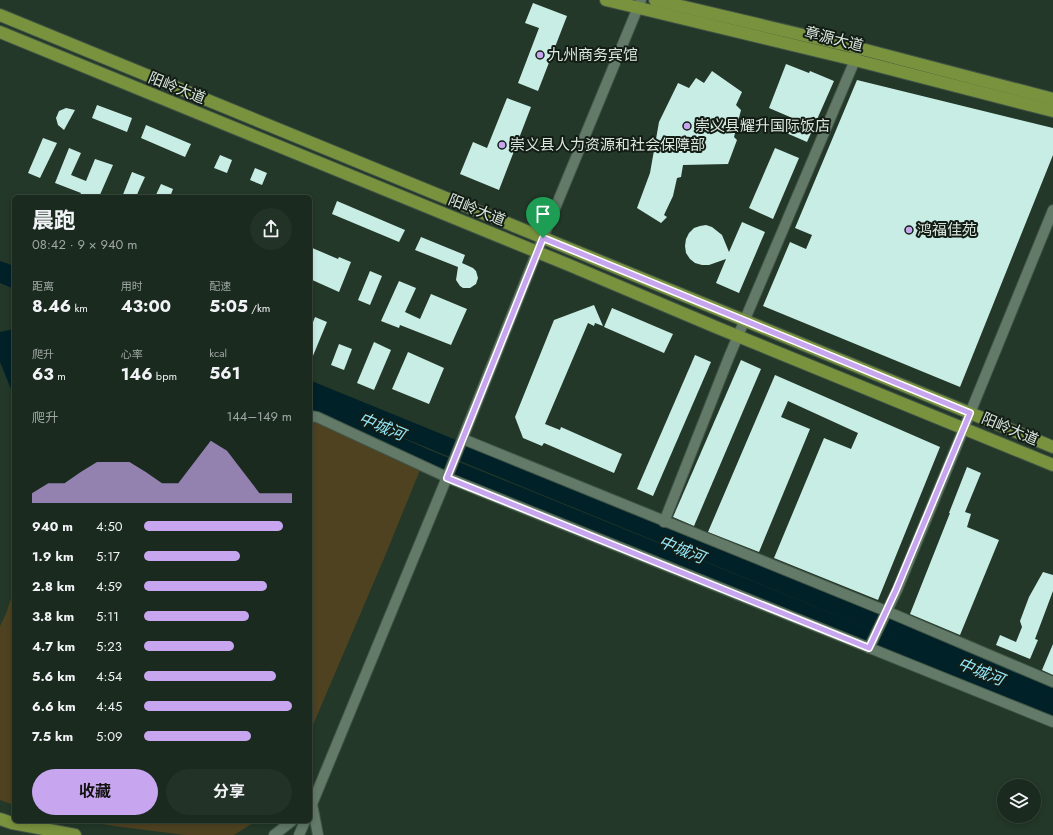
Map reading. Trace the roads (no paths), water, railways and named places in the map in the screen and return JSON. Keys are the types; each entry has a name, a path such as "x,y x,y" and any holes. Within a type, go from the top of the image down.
{"main road":[{"name":"章源大道","path":"606,0 639,4 1053,99"},
{"name":"章源大道","path":"655,0 856,54 1053,111"},
{"name":"阳岭大道","path":"1,18 1053,447"},
{"name":"阳岭大道","path":"0,32 1053,465"},
{"path":"0,819 12,823 75,835"}],"street":[{"path":"312,804 449,474 537,252 639,4"},
{"path":"664,522 744,320 856,54"},
{"path":"871,645 896,590 964,428 1053,210"},
{"path":"312,416 317,417 449,474 871,645 1053,722"},
{"path":"461,443 886,611 1053,682"},
{"path":"312,810 318,835"},
{"path":"274,835 289,823"},
{"path":"299,835 304,823"}],"water":[{"path":"0,261 12,265 12,288 0,283"},
{"path":"12,329 12,389 0,362 0,332"}],"waterway":[{"name":"中城河","path":"312,391 1053,694"},
{"name":"中城河","path":"312,408 423,457 1053,713"}],"place":[{"name":"九州商务宾馆","path":"540,55"},
{"name":"崇义县耀升国际饭店","path":"687,126"},
{"name":"崇义县人力资源和社会保障部","path":"502,145"},
{"name":"鸿福佳苑","path":"909,230"}]}
